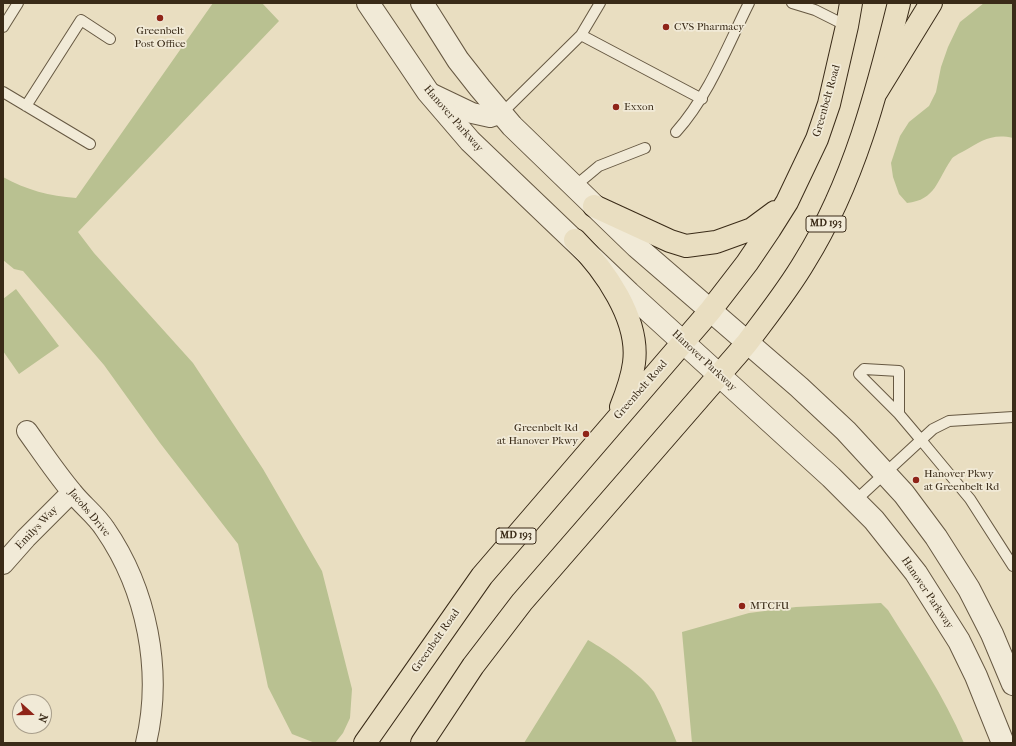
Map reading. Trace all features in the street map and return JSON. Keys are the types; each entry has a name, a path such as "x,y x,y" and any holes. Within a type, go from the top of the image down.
{"main road":[{"name":"Greenbelt Road","path":"365,743 482,576 616,419 710,312 747,263 787,202 819,132 829,104 851,3"},
{"name":"MD 193","path":"422,743 473,666 522,602 747,343 769,314 805,261 827,222 852,163 877,91 899,3"},
{"path":"877,91 931,3"},
{"path":"594,206 664,238 686,246 709,243 752,230 787,202"},
{"path":"575,240 594,259 619,297 633,339 635,362 630,384 616,419"}],"street":[{"name":"Hanover Parkway","path":"368,3 428,92 470,142 575,240 629,293 856,500 916,573 939,607 959,641 1003,743"},
{"path":"422,3 458,60 502,113 542,156 637,247 710,312 799,387 846,431 917,511 969,589 992,634 1013,684"},
{"path":"428,92 472,113 490,117 502,113"},
{"name":"Jacobs Drive","path":"27,431 72,492 104,528 124,561 137,590 146,622 153,694 151,724 146,743"},
{"name":"Emilys Way","path":"3,564 26,538 72,492"}],"lane":[{"path":"3,27 18,3"},
{"path":"502,113 582,35 600,3"},
{"path":"676,132 691,115 702,98 749,3"},
{"path":"792,3 815,10 847,26"},
{"path":"26,106 81,20 110,39"},
{"path":"582,35 702,98"},
{"path":"3,92 90,144"},
{"path":"575,186 599,166 645,148"},
{"path":"899,414 899,371 864,369 859,374 899,414 920,440 947,469 970,499 1013,566"},
{"path":"856,500 920,440 933,429 949,420 1013,416"}],"green space":[{"path":"213,3 262,3 279,21 78,232 94,253 193,363 263,469 322,571 352,689 350,718 343,733 335,743 315,743 292,734 268,687 238,544 160,443 104,365 23,271 14,269 3,260 3,177 38,192 76,198"},
{"path":"984,3 1013,3 1013,138 993,137 956,155 946,167 939,182 930,193 924,198 907,203 899,194 893,177 891,163 900,136 909,122 929,106 936,92 941,67 948,47 960,22"},
{"path":"16,289 59,346 19,374 3,351 3,299"},
{"path":"881,603 888,610 929,675 964,743 692,743 682,632 749,613 796,607"},
{"path":"588,640 623,663 648,685 654,692 660,704 677,743 524,743"}],"place":[{"name":"Greenbelt Post Office","path":"160,18"},
{"name":"CVS Pharmacy","path":"666,27"},
{"name":"Exxon","path":"616,107"},
{"name":"Greenbelt Rd at Hanover Pkwy","path":"586,434"},
{"name":"Hanover Pkwy at Greenbelt Rd","path":"916,480"},
{"name":"MTCFU","path":"742,606"}]}
